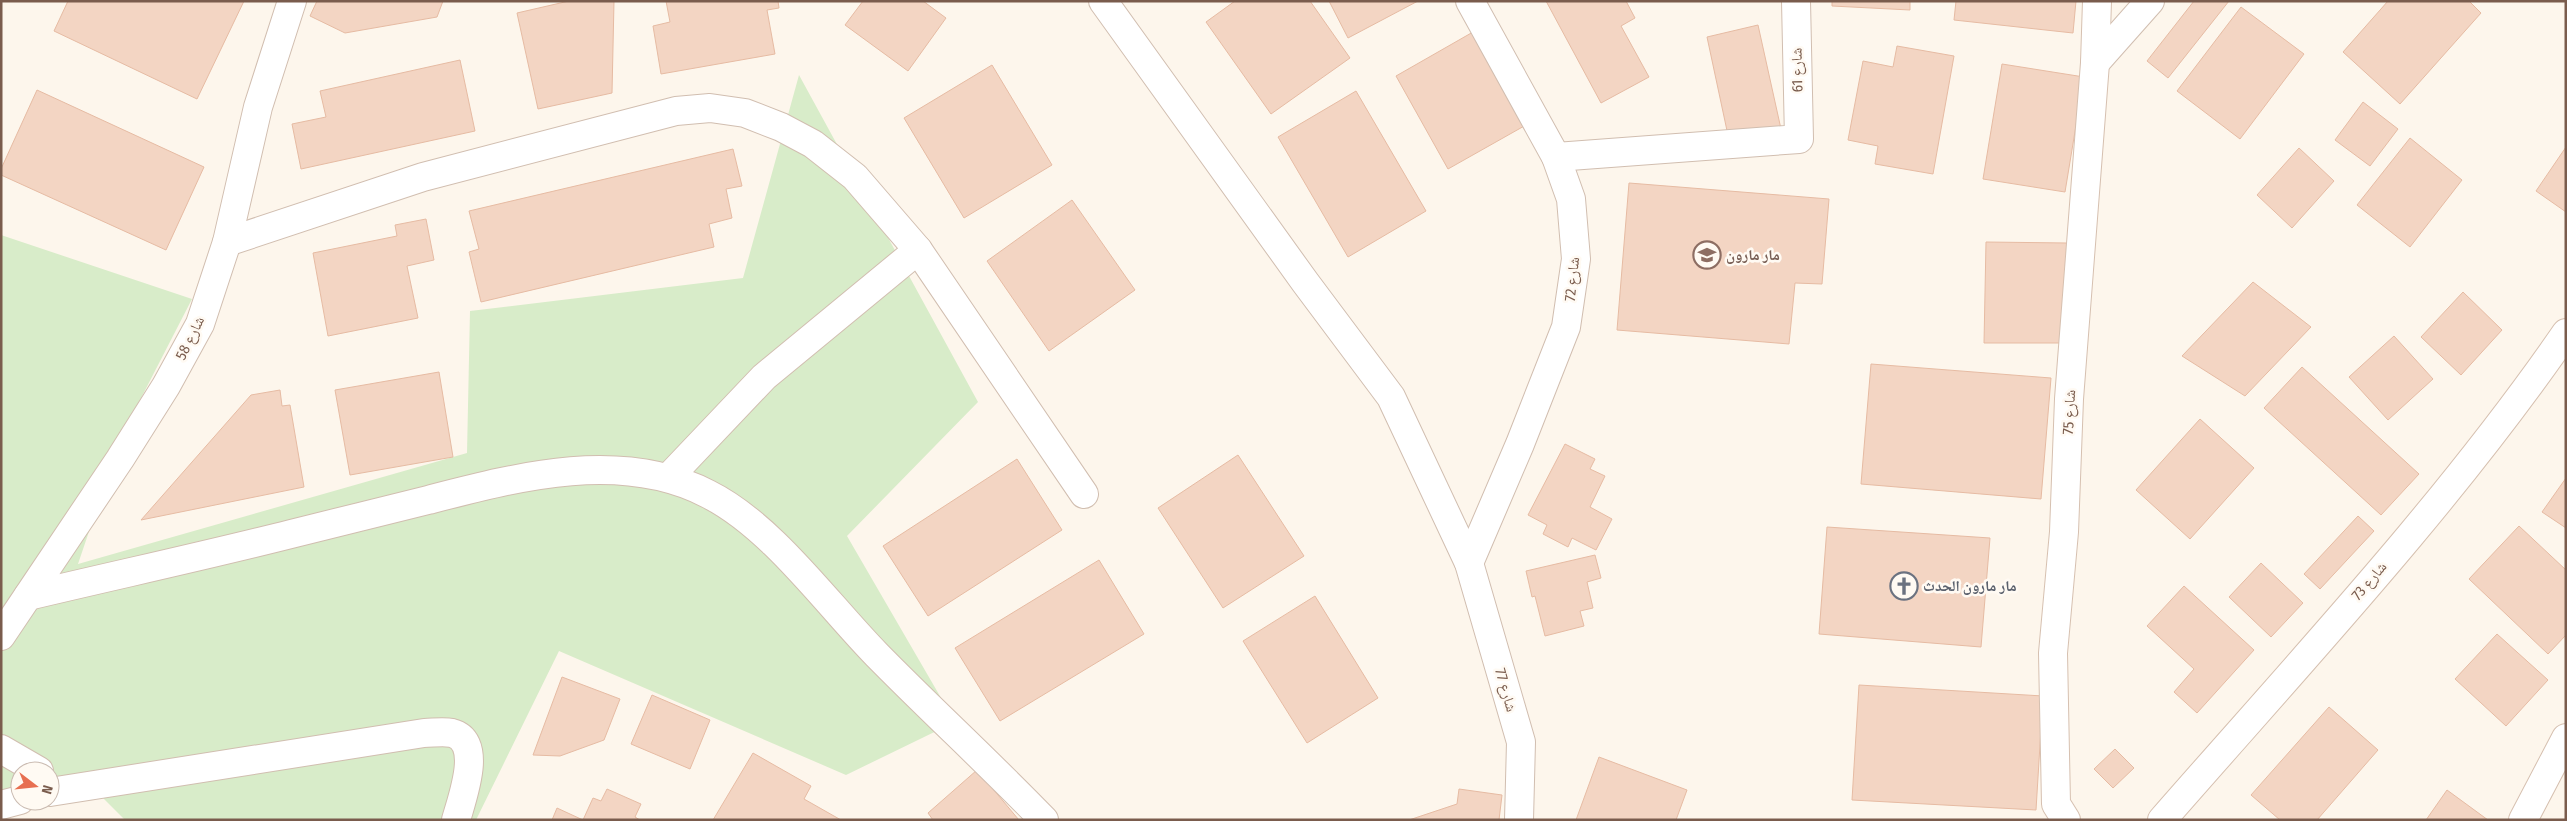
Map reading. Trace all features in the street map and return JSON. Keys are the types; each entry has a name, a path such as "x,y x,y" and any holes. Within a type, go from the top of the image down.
{"street":[{"name":"شارع 58","path":"1,636 120,459 166,386 200,324 227,242 258,107 292,1"},
{"name":"شارع 77","path":"1103,1 1305,282 1391,397 1469,563 1520,742 1519,820"},
{"name":"شارع 72","path":"1469,563 1520,444 1566,326 1576,259 1571,199 1556,157 1470,1"},
{"name":"شارع 61","path":"1556,157 1799,139 1796,1"},
{"name":"شارع 75","path":"2066,820 2056,804 2053,653 2064,532 2069,400 2095,63 2097,1"},
{"path":"2095,63 2150,1"},
{"path":"227,242 423,177 676,111 710,108 746,114 781,127 813,144 855,177 918,250 1084,494"},
{"path":"669,478 764,377 918,250"},
{"name":"شارع 73","path":"2162,820 2334,623 2440,497 2526,391 2566,333"},
{"path":"28,596 288,535 501,481 616,469 669,478 708,494 731,507 766,536 876,654 1044,820"},
{"path":"60,785 424,733 452,733 464,740 470,753 466,783 456,820"},
{"path":"2523,820 2566,738"},
{"path":"1,749 22,761"}],"green space":[{"path":"799,75 978,402 847,536 955,722 846,775 559,651 476,820 125,820 89,784 60,786 60,761 10,761 10,790 1,790 1,235 192,299 121,437 78,564 467,453 470,311 743,278"}],"building":[{"path":"68,1 244,1 197,99 54,31"},
{"path":"317,1 443,1 437,17 345,33 310,16"},
{"path":"569,1 614,1 612,93 538,109 517,13"},
{"path":"666,1 778,1 779,8 767,10 775,54 661,74 653,26 670,22"},
{"path":"863,1 923,1 946,18 908,71 845,25"},
{"path":"1235,1 1310,1 1350,58 1271,114 1206,22"},
{"path":"1329,1 1418,1 1348,38"},
{"path":"1546,1 1626,1 1635,18 1621,26 1649,77 1601,103"},
{"path":"1832,1 1910,1 1910,10 1832,6"},
{"path":"1956,1 2076,1 2073,33 1954,20"},
{"path":"2194,1 2229,1 2168,78 2147,61"},
{"path":"2388,1 2469,1 2481,13 2400,104 2343,52"},
{"path":"2241,7 2304,54 2240,139 2177,91"},
{"path":"1758,25 1781,129 1729,140 1707,37"},
{"path":"1473,32 1526,125 1448,169 1396,76"},
{"path":"1897,46 1954,56 1933,174 1875,164 1878,146 1848,140 1863,61 1893,67"},
{"path":"460,60 475,131 301,169 292,124 326,117 320,91"},
{"path":"2002,64 2084,77 2065,192 1983,179"},
{"path":"992,65 1052,165 964,218 904,118"},
{"path":"37,90 204,167 166,250 1,175 1,169"},
{"path":"1356,91 1426,211 1348,257 1278,137"},
{"path":"2363,102 2398,129 2370,166 2335,140"},
{"path":"2410,138 2462,180 2410,247 2357,205"},
{"path":"2566,147 2566,212 2536,191"},
{"path":"2299,148 2334,181 2292,228 2257,195"},
{"path":"733,149 742,186 726,189 732,218 709,224 714,247 481,302 469,252 479,249 469,211"},
{"path":"1629,183 1829,199 1822,284 1795,283 1789,344 1617,330"},
{"path":"1072,200 1135,290 1049,351 987,261"},
{"path":"426,219 434,260 407,266 418,318 328,336 313,253 397,236 395,225"},
{"path":"1986,242 2067,243 2066,343 1984,343"},
{"path":"2253,282 2311,327 2245,396 2182,356"},
{"path":"2463,292 2502,330 2461,375 2421,337"},
{"path":"2394,336 2433,379 2388,420 2349,377"},
{"path":"1871,364 2051,378 2041,499 1861,484"},
{"path":"2302,367 2419,474 2381,515 2264,408"},
{"path":"439,372 453,457 350,475 335,390"},
{"path":"280,390 282,406 290,405 304,487 141,520 251,395"},
{"path":"2200,419 2254,468 2190,539 2136,490"},
{"path":"1565,444 1595,459 1590,469 1605,476 1590,507 1612,519 1596,550 1572,538 1568,547 1543,534 1547,525 1528,515"},
{"path":"1238,455 1304,556 1223,608 1158,508"},
{"path":"1017,459 1062,530 928,616 883,546"},
{"path":"2566,478 2566,528 2542,512"},
{"path":"2358,516 2374,531 2320,589 2304,574"},
{"path":"2519,526 2566,570 2566,635 2548,654 2469,579"},
{"name":"مار مارون الحدث","path":"1827,527 1990,538 1981,647 1819,634"},
{"path":"1595,555 1601,578 1587,582 1593,608 1580,611 1584,626 1545,636 1535,596 1532,597 1526,571"},
{"path":"1099,560 1144,634 1000,721 955,648"},
{"path":"2261,563 2303,603 2271,637 2229,597"},
{"path":"2184,586 2254,650 2197,713 2174,692 2194,669 2147,626"},
{"path":"1315,596 1378,698 1307,743 1243,641"},
{"path":"2497,634 2548,680 2506,726 2455,679"},
{"path":"562,677 620,699 604,740 560,756 533,755"},
{"path":"1859,685 2043,696 2036,810 1852,800"},
{"path":"652,695 710,720 690,769 631,744"},
{"path":"2329,707 2378,750 2317,820 2280,820 2251,795"},
{"path":"2115,749 2134,768 2113,788 2094,769"},
{"path":"753,753 811,786 804,799 841,820 713,820"},
{"path":"1599,757 1687,790 1676,820 1576,820"},
{"path":"977,770 1019,820 933,820 928,813"},
{"path":"607,789 641,804 635,817 640,820 583,820 593,798 601,801"},
{"path":"1459,789 1502,795 1499,820 1409,820 1457,804"},
{"path":"2447,790 2488,820 2426,820"},
{"path":"557,808 583,820 552,820"}],"place":[{"name":"مار مارون","path":"1707,255"},
{"name":"مار مارون الحدث","path":"1904,586"}]}
